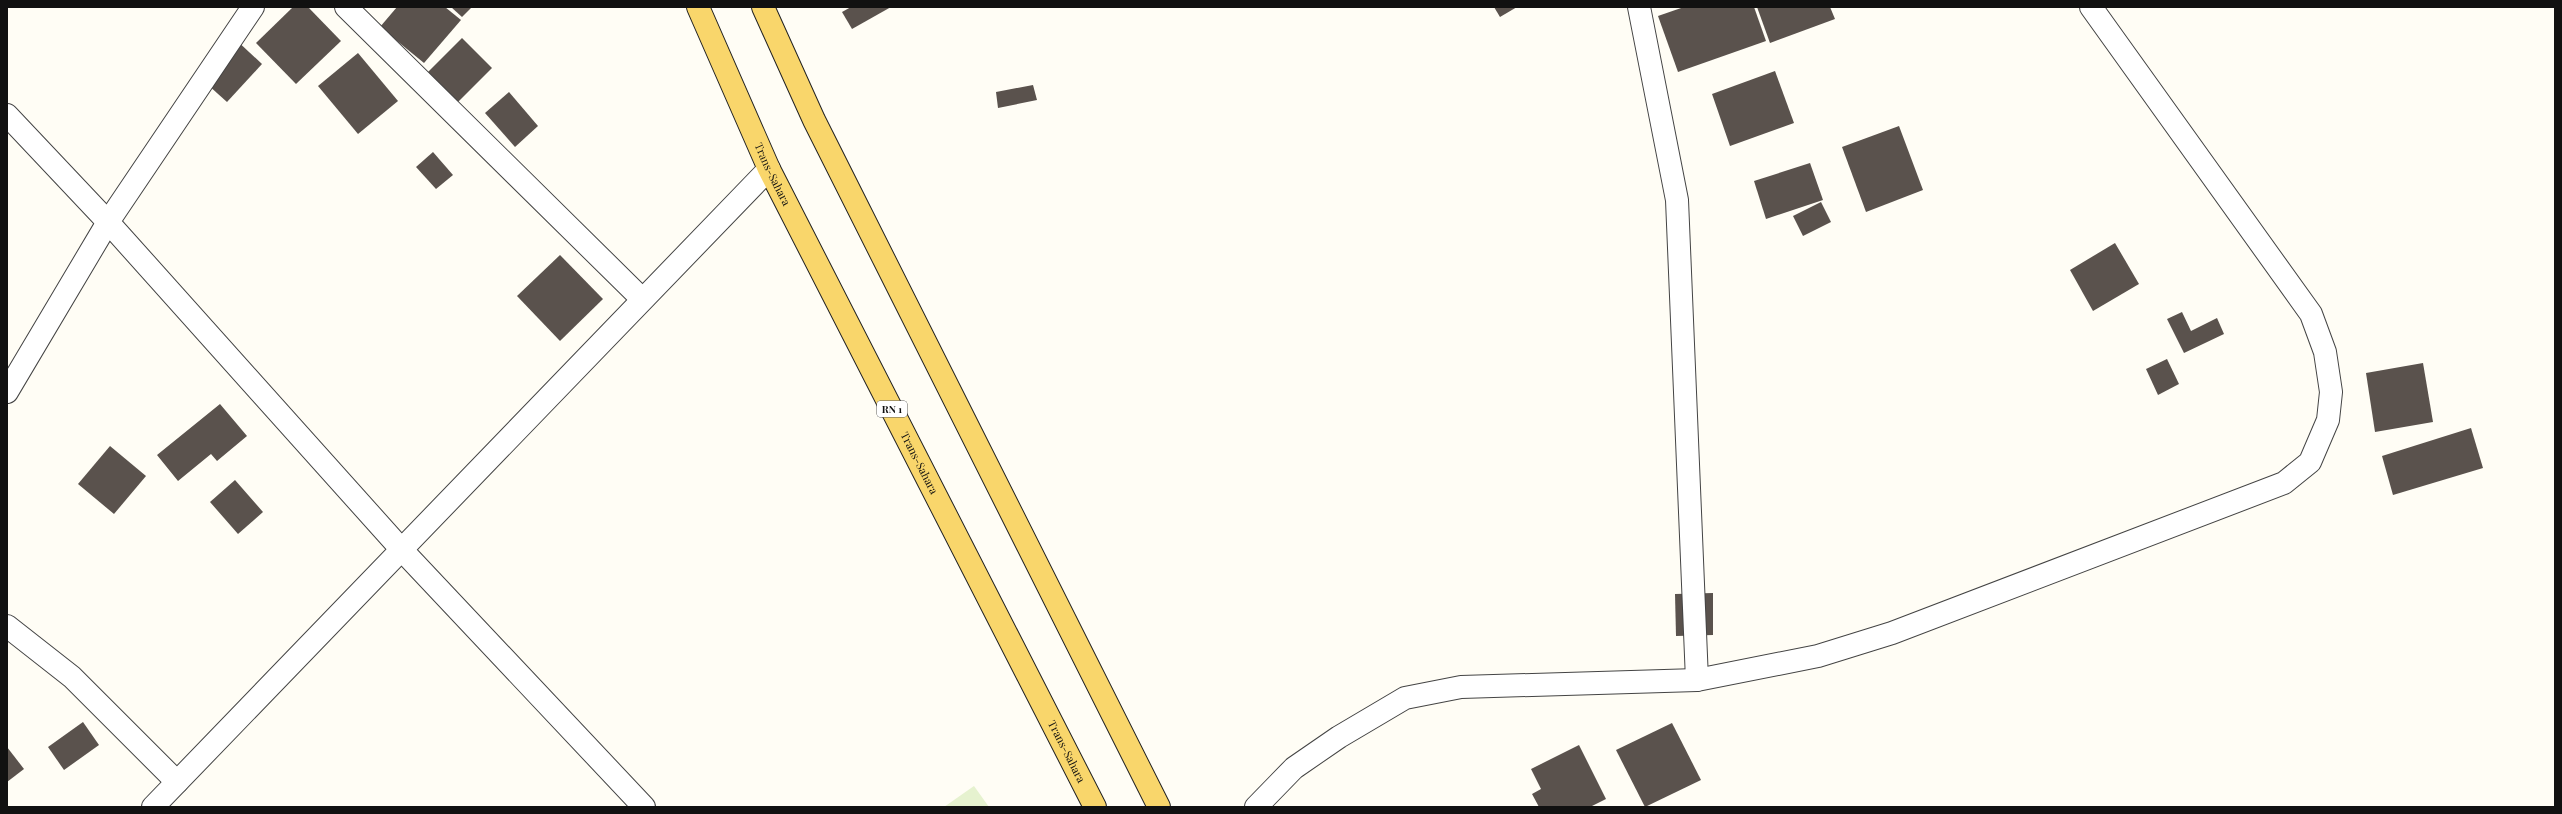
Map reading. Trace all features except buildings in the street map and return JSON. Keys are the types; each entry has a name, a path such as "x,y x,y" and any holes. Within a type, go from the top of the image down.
{"main road":[{"name":"Trans-Sahara","path":"698,7 769,169 1095,807"},
{"path":"763,7 814,120 1159,807"}],"street":[{"path":"7,392 108,222 253,7"},
{"path":"346,7 642,299"},
{"path":"1639,7 1678,200 1697,680"},
{"path":"1256,807 1294,768 1339,738 1406,698 1461,688 1697,680 1818,656 1892,633 2284,483 2310,462 2328,420 2331,392 2325,352 2311,314 2091,7"},
{"path":"7,115 108,222 401,549 644,807"},
{"path":"153,807 769,169"},
{"path":"7,626 72,677 177,782"}],"green space":[{"path":"974,786 989,807 944,807"}]}
